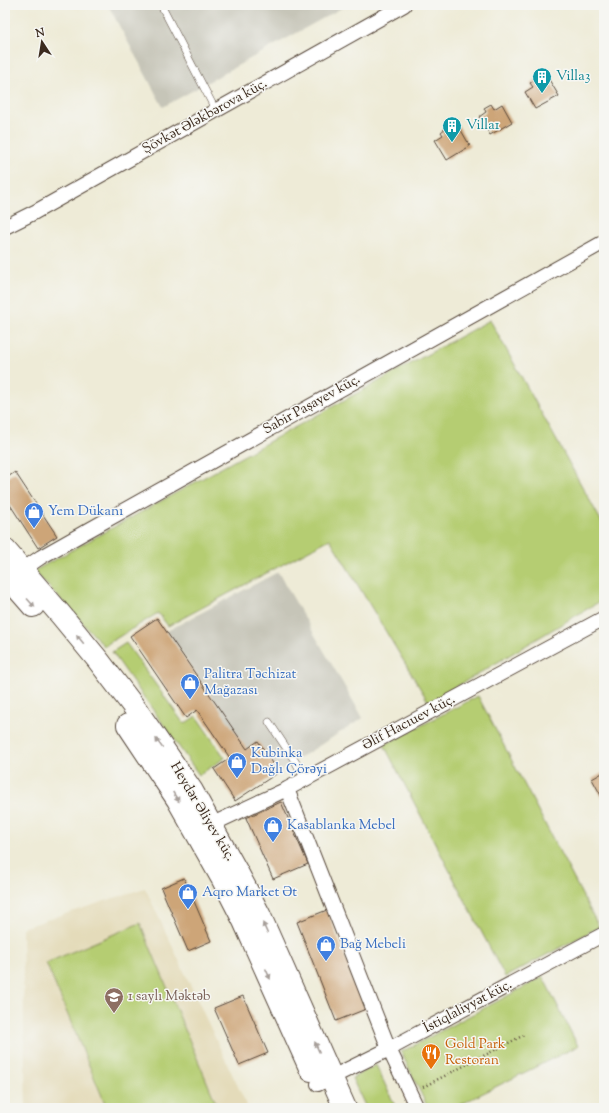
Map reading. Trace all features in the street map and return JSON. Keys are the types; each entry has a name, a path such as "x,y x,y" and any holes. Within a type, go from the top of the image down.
{"main road":[{"name":"Heydər Əliyev küç.","path":"5,550 14,572 49,624 83,665 125,720 178,800 204,828 244,921 324,1081 345,1108"},
{"name":"Heydər Əliyev küç.","path":"324,1081 328,1108"}],"street":[{"name":"Şövkət Ələkbərova küç.","path":"5,227 35,212 404,5"},
{"name":"Sabir Paşayev küç.","path":"14,572 604,242"},
{"name":"Əlif Hacıuev küç.","path":"204,828 287,789 604,618"},
{"path":"287,789 389,1049 417,1108"},
{"name":"İstiqlaliyyət küç.","path":"324,1081 389,1049 604,934"}],"lane":[{"path":"161,5 216,111"},
{"path":"269,722 305,779"}],"path":[{"path":"410,1094 526,1034"}],"shaded area":[{"path":"108,5 347,5 163,107"},
{"path":"278,572 363,718 279,772 258,742 247,749 167,631"},
{"name":"1 saylı Məktəb","path":"145,888 248,1108 26,1108 22,928"}],"green space":[{"path":"490,320 604,526 604,599 429,703 330,539 168,626 158,613 104,646 34,571"},
{"path":"126,643 184,724 196,716 225,758 199,775 112,652"},
{"path":"478,696 599,927 505,977 384,745"},
{"path":"140,923 218,1108 107,1108 46,963"},
{"path":"543,977 578,1046 453,1108 428,1108 401,1052"},
{"path":"376,1065 396,1108 366,1108 352,1078"}],"building":[{"name":"Villa3","path":"538,78 541,82 548,78 559,96 535,109 525,92 533,87 530,83"},
{"path":"491,104 494,109 502,104 512,122 490,135 479,117 486,112 484,108"},
{"name":"Villa1","path":"458,125 470,146 447,160 435,140 443,135 441,132 447,127 449,131"},
{"path":"15,472 57,536 38,548 5,497 5,479"},
{"path":"157,618 247,749 258,741 279,772 235,801 214,769 230,758 197,710 186,718 130,636"},
{"path":"604,772 604,801 592,779"},
{"path":"281,802 308,864 273,879 246,818"},
{"path":"184,878 211,941 188,951 161,888"},
{"path":"327,910 366,1009 336,1021 297,922"},
{"path":"243,996 268,1053 239,1065 214,1008"}],"place":[{"name":"Villa3","path":"542,94"},
{"name":"Villa1","path":"452,143"},
{"name":"Yem Dükanı","path":"34,529"},
{"name":"Palitra Təchizat Mağazası","path":"190,700"},
{"name":"Kubinka Dağlı Çörəyi","path":"237,779"},
{"name":"Kasablanka Mebel","path":"273,843"},
{"name":"Aqro Market Ət","path":"188,910"},
{"name":"Bağ Mebeli","path":"326,962"},
{"name":"1 saylı Məktəb","path":"114,1014"},
{"name":"Gold Park Restoran","path":"431,1070"}]}
